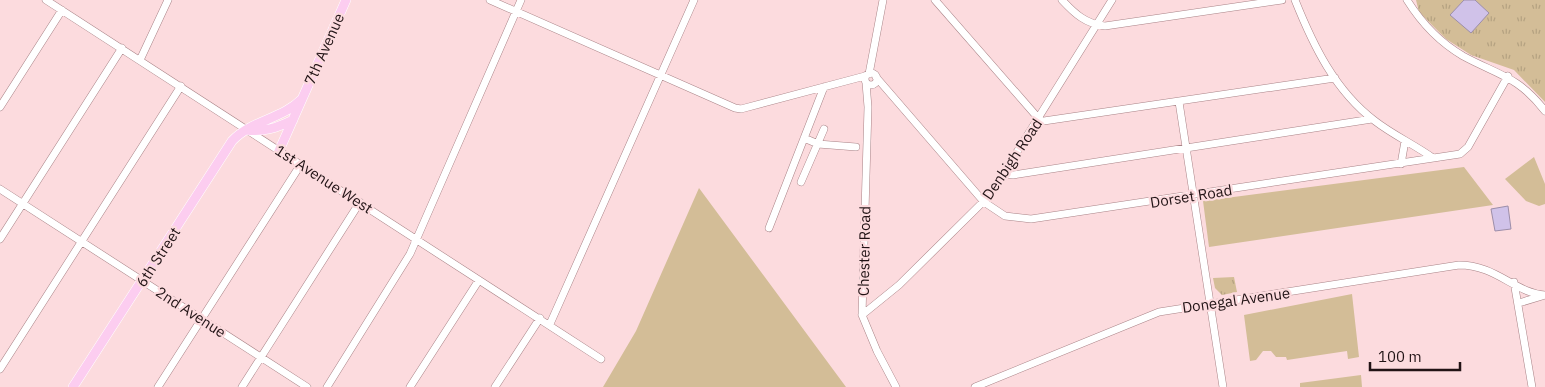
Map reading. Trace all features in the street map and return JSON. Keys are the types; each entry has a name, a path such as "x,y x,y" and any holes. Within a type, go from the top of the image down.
{"main road":[{"name":"7th Avenue","path":"280,151 346,0"},
{"name":"7th Avenue","path":"246,130 255,124 290,110 302,99"},
{"path":"246,130 268,130 292,120"},
{"name":"6th Street","path":"73,387 232,141 246,130"}],"street":[{"name":"1st Avenue West","path":"46,0 550,324 601,359"},
{"path":"140,60 168,0"},
{"path":"490,0 660,76"},
{"path":"327,387 410,254 521,0"},
{"path":"550,324 694,0"},
{"name":"Chester Road","path":"883,0 870,79 868,107 862,315 877,351 896,387"},
{"path":"935,0 1038,121 1180,102 1335,78"},
{"path":"1062,0 1081,19 1096,25 1115,26 1282,0"},
{"name":"Denbigh Road","path":"862,315 899,285 984,202 1038,121 1112,0"},
{"path":"1295,0 1317,52 1335,78 1372,119 1405,142 1433,158"},
{"path":"1407,0 1417,16 1441,41 1468,59 1508,76 1526,90 1545,111"},
{"path":"0,107 62,10"},
{"path":"0,239 122,48"},
{"name":"Dorset Road","path":"660,76 741,109 852,80 870,79 886,88 984,202 1005,216 1032,220 1460,154 1466,150 1508,76"},
{"path":"0,369 181,86"},
{"path":"769,228 824,87"},
{"path":"1180,102 1223,387"},
{"path":"1004,174 1012,175 1187,149 1372,119"},
{"path":"801,182 824,129"},
{"path":"804,138 818,144 856,148"},
{"path":"1400,164 1405,142"},
{"path":"158,387 301,164"},
{"name":"2nd Avenue","path":"0,189 307,387"},
{"path":"242,387 360,202"},
{"name":"Donegal Avenue","path":"975,387 1156,313 1210,304 1459,265 1478,266 1545,295"},
{"path":"410,387 479,280"},
{"path":"1515,282 1532,387"},
{"name":"Donegal Avenue","path":"1519,302 1545,295"},
{"path":"495,387 540,318"}],"green space":[{"path":"1416,0 1545,0 1545,102 1514,70 1471,55 1446,39 1419,12"},
{"path":"1534,157 1545,184 1545,204 1539,206 1526,201 1505,179"},
{"path":"1464,167 1493,205 1209,247 1203,201"},
{"path":"699,188 846,387 603,387 636,331"},
{"path":"1234,277 1237,292 1222,295 1215,288 1213,278"},
{"path":"1352,294 1359,357 1348,359 1347,351 1287,360 1286,357 1276,357 1271,351 1263,351 1256,360 1250,361 1244,315"},
{"path":"1361,375 1362,387 1300,387 1300,383"}],"shaded area":[{"path":"1464,0 1475,0 1489,13 1471,33 1450,15"},
{"path":"1508,206 1511,229 1495,231 1491,209"}]}
